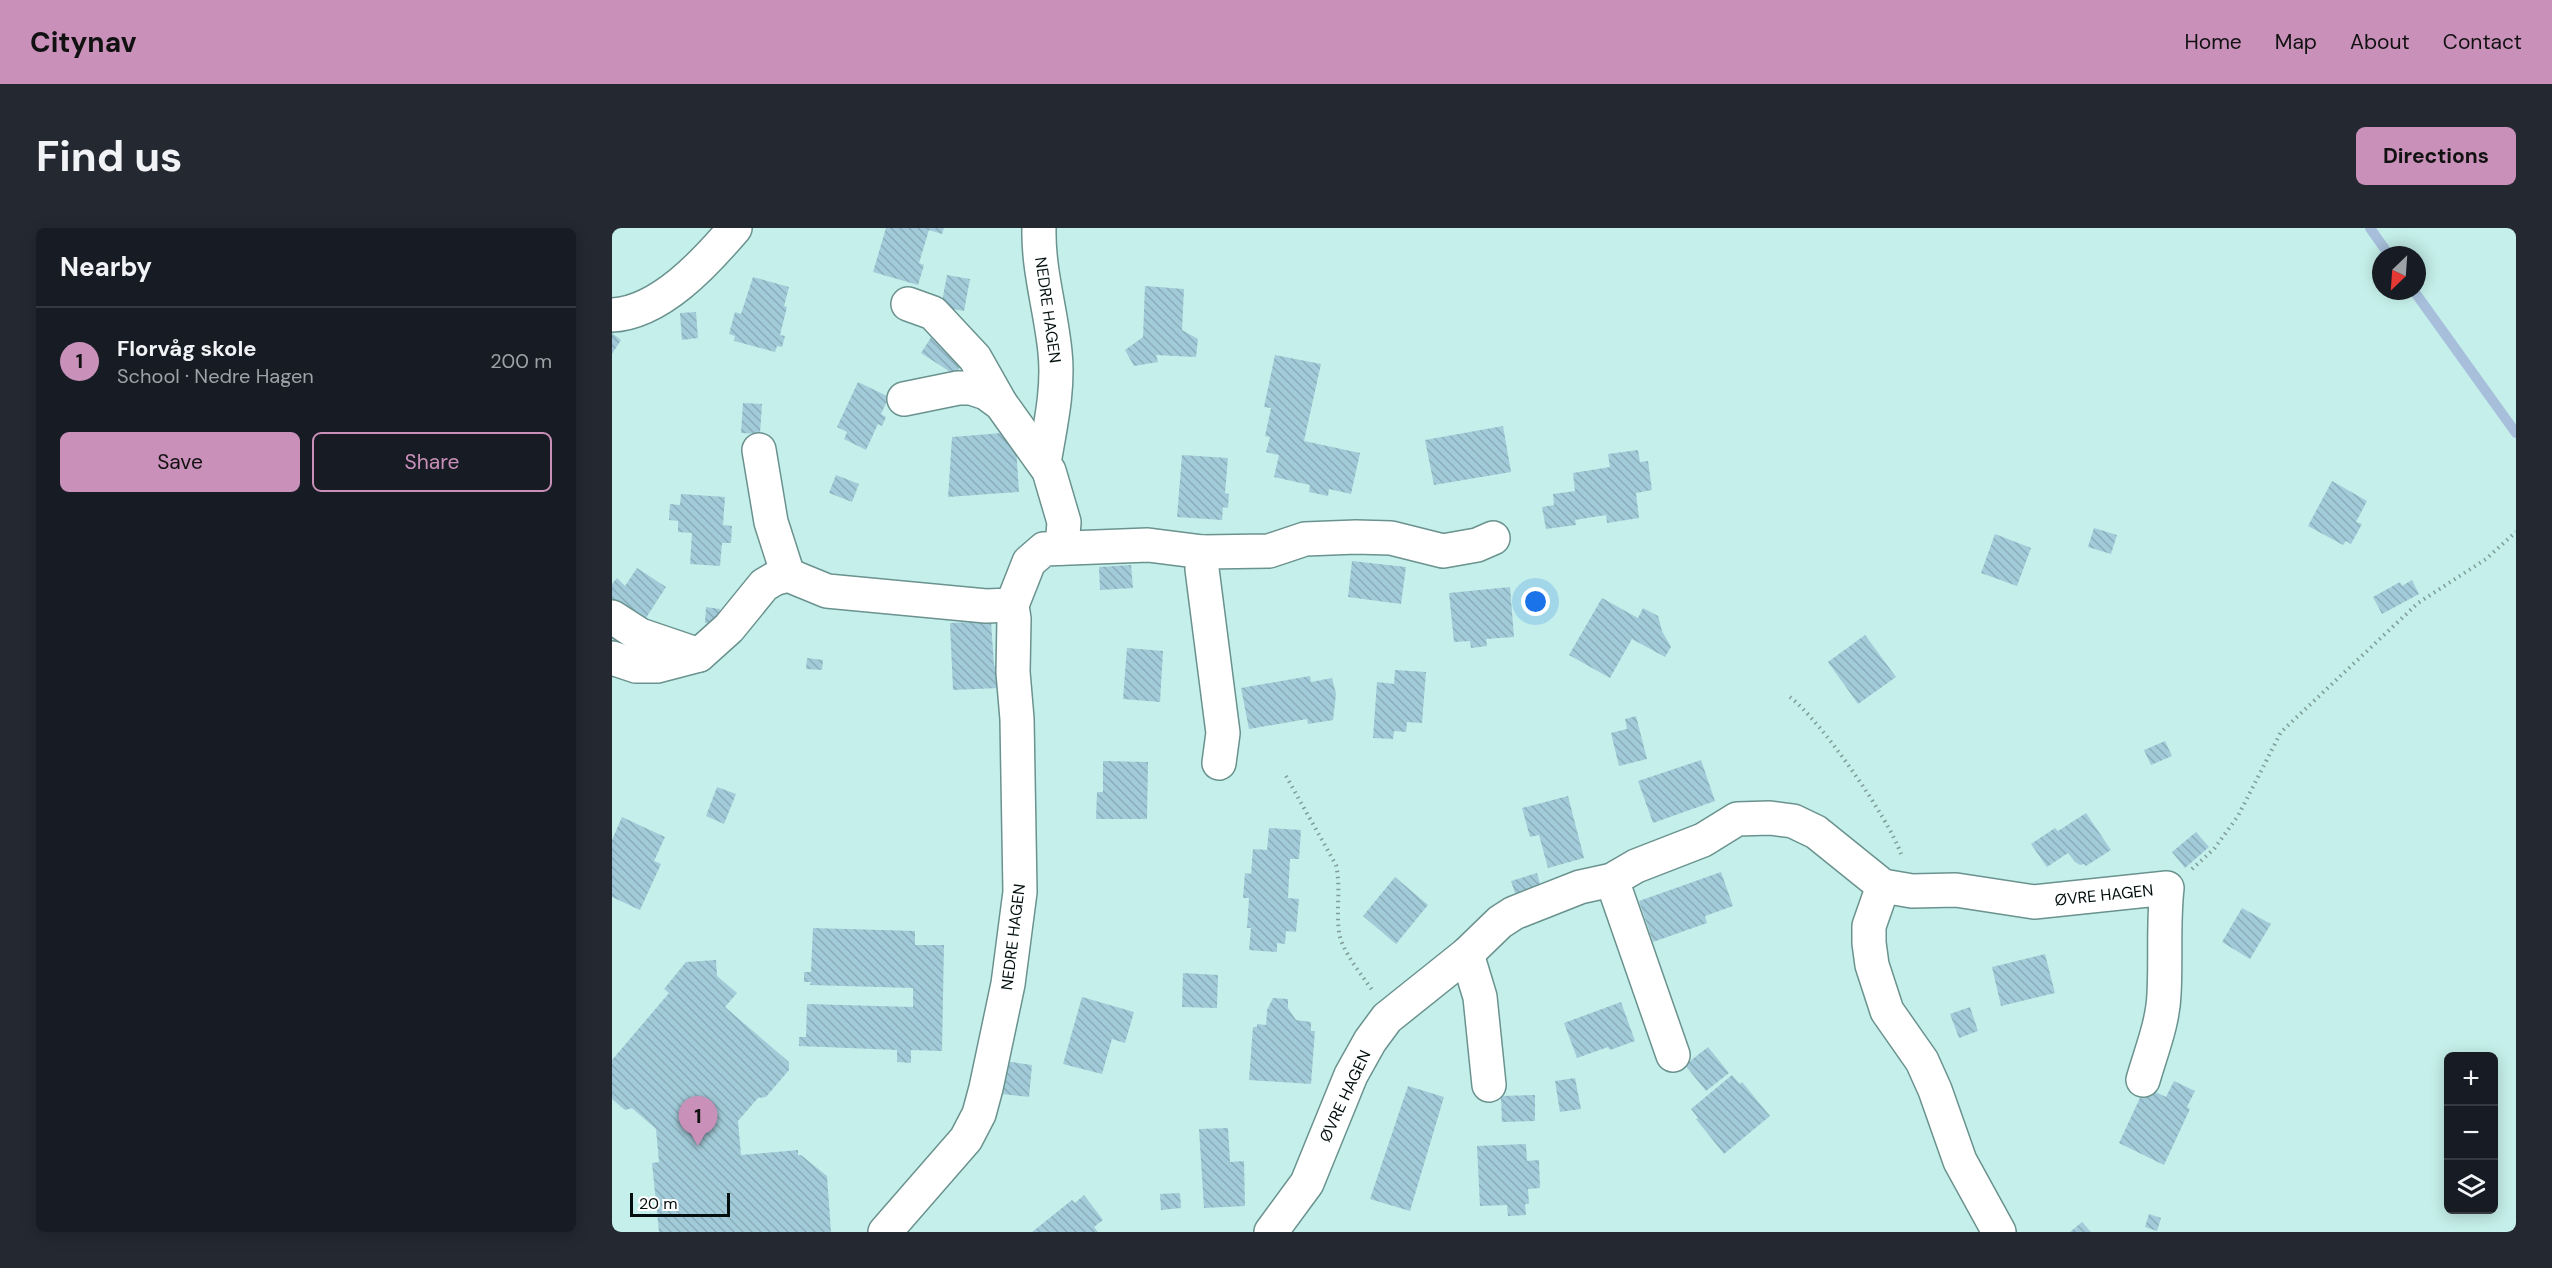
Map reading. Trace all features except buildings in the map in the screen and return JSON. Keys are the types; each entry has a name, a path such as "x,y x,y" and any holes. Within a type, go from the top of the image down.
{"street":[{"path":"612,315 629,313 651,303 683,282 708,259 735,228"},
{"name":"NEDRE HAGEN","path":"1039,228 1042,286 1055,351 1056,376 1044,463"},
{"name":"NEDRE HAGEN","path":"908,304 933,313 975,358 1001,404 1044,463 1049,471 1064,522 1062,548"},
{"name":"NEDRE HAGEN","path":"904,399 958,388 971,388 986,393 1001,404"},
{"path":"759,450 771,522 788,575"},
{"name":"NEDRE HAGEN","path":"885,1232 949,1161 966,1139 979,1114 1008,984 1020,892 1017,719 1013,672 1012,605 1029,562 1044,549 1062,548 1148,545 1203,552 1269,551 1305,539 1356,537 1391,538 1443,550 1477,545 1493,538"},
{"path":"1203,552 1202,569 1223,733 1219,763"},
{"path":"612,658 636,666 657,666 699,656 729,628 764,585 788,575 827,591 987,606 1012,605"},
{"path":"612,617 640,635 699,656"},
{"name":"ØVRE HAGEN","path":"1271,1232 1307,1184 1351,1075 1370,1041 1390,1015 1467,954 1500,922 1514,913 1580,888 1612,880 1636,866 1703,840 1737,819 1770,818 1793,821 1816,832 1883,886 1912,891 1956,890 2034,902 2167,888 2164,916 2164,996 2160,1023 2143,1080"},
{"path":"1612,880 1673,1055"},
{"path":"1883,886 1869,926 1869,943 1872,964 1887,1011 1922,1061 1935,1090 1960,1161 1999,1232"},
{"path":"1467,954 1480,996 1489,1084"}],"path":[{"path":"2167,888 2214,849 2238,816 2281,732 2418,603 2486,559 2516,532"},
{"path":"1790,697 1802,706 1855,776 1887,826 1903,858"},
{"path":"1286,776 1336,864 1339,876 1339,934 1352,961 1390,1015"}],"waterway":[{"path":"2370,228 2383,246"},
{"path":"2420,300 2516,433"}],"place":[{"name":"Florvåg skole","path":"698,1146"}]}
